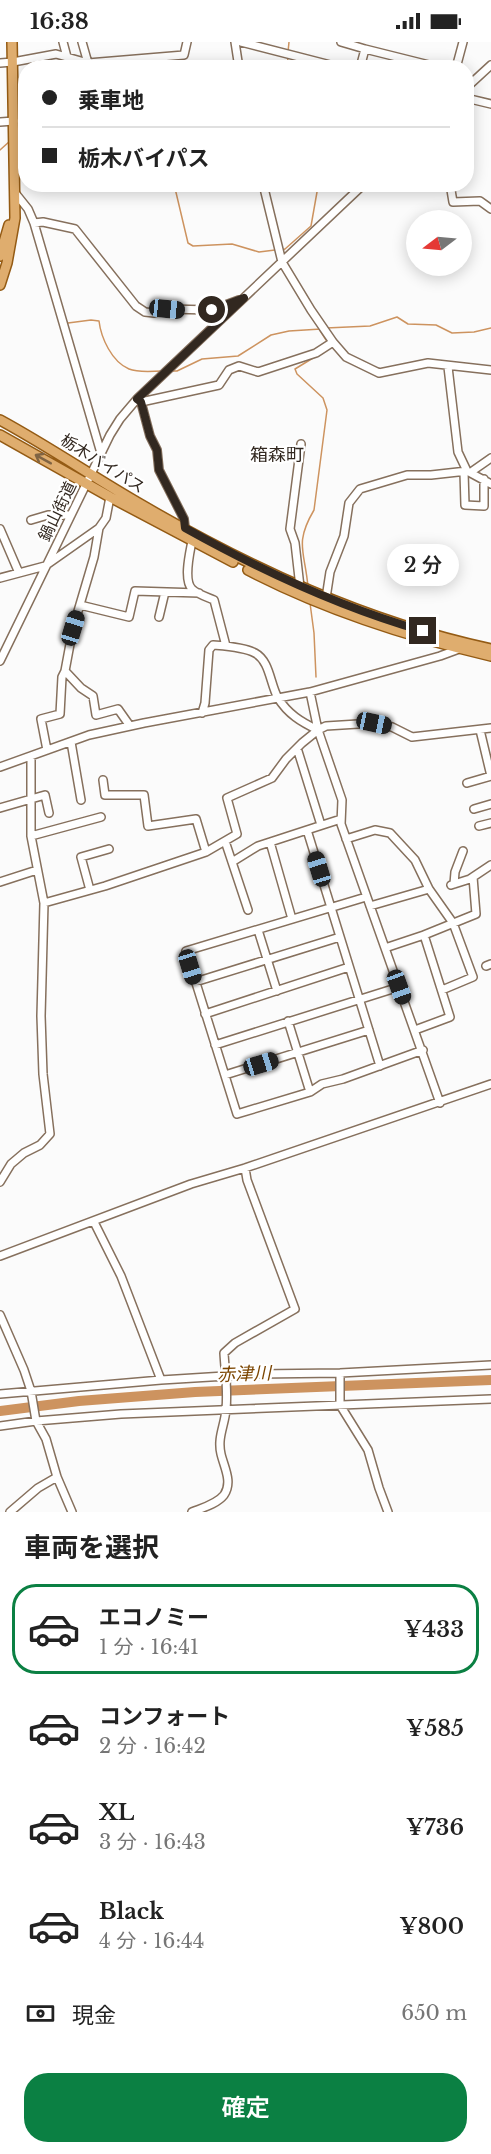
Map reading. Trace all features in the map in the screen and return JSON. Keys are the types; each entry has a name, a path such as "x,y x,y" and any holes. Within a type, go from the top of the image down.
{"main road":[{"path":"0,285 12,240 15,194 12,42"},
{"path":"0,256 15,194"},
{"name":"栃木バイパス","path":"0,420 244,561 326,598 382,619 488,650"},
{"name":"栃木バイパス","path":"0,435 192,541 312,600 380,626 460,649 488,650"}],"street":[{"path":"63,42 67,57"},
{"path":"82,42 87,60"},
{"path":"139,60 184,55 187,42"},
{"path":"235,42 238,60"},
{"path":"241,42 311,60"},
{"path":"341,42 409,60"},
{"path":"458,60 463,42"},
{"path":"362,60 365,49"},
{"path":"22,60 47,54 78,60"},
{"path":"0,63 18,61"},
{"path":"474,81 491,65"},
{"path":"474,100 491,104"},
{"path":"0,122 14,121"},
{"path":"265,192 282,262 333,342 346,357 379,373 428,363 491,370"},
{"name":"鍋山街道","path":"0,661 85,483 120,419 356,192"},
{"path":"451,192 453,201 480,201 491,209"},
{"path":"15,194 28,209 34,223 101,453"},
{"path":"34,223 43,222 75,229 136,306 145,312 154,313 167,309 212,310 244,298"},
{"path":"185,528 184,519 159,470 157,450 139,401 219,385 229,370 239,366 258,372 316,353 333,342"},
{"path":"448,367 458,452 467,472 465,505 484,506 484,479"},
{"path":"300,587 295,543 290,529 301,444"},
{"path":"326,598 330,572 344,536 349,503 360,489 407,475 467,472 491,458"},
{"path":"467,472 491,484"},
{"path":"0,578 45,566 99,528 106,518 110,497"},
{"path":"31,520 48,516 71,515"},
{"path":"47,750 40,719 60,714 62,677 99,528"},
{"path":"0,529 19,573"},
{"path":"192,541 188,579 193,590 214,600 226,646"},
{"path":"80,605 129,617 135,591 199,593"},
{"path":"159,617 165,592"},
{"path":"202,713 205,703 209,650 213,645 226,646 258,655 266,665 278,697 296,718 318,730"},
{"path":"0,768 89,735 310,692 473,645"},
{"path":"65,671 81,688 93,696 96,715 118,709 130,726"},
{"path":"310,692 318,730 342,800 341,824 440,1103"},
{"path":"44,903 153,871 206,852 237,834 227,798 272,778 297,748 326,726 374,723 392,727 412,737 491,728"},
{"path":"467,783 491,776 480,730"},
{"path":"71,742 81,800"},
{"path":"297,748 321,825"},
{"path":"0,1182 11,1164 24,1153 40,1145 51,1134 43,1074 41,1016 44,903 31,836 31,756"},
{"path":"103,780 105,795 144,795 148,826 196,819 206,852"},
{"path":"0,808 45,795 49,813"},
{"path":"474,809 491,804"},
{"path":"31,836 101,817"},
{"path":"232,862 258,846 341,819"},
{"path":"479,826 491,823"},
{"path":"307,830 380,1066"},
{"path":"346,839 375,830 390,833 415,860 429,889 453,923 473,977 442,990"},
{"path":"225,841 248,910"},
{"path":"270,842 292,919"},
{"path":"90,890 81,856 109,849"},
{"path":"464,851 452,885 473,877 491,866"},
{"path":"0,882 37,870"},
{"path":"385,948 476,914 473,877"},
{"path":"370,906 429,889"},
{"path":"366,897 186,951 237,1114 310,1092 322,1084 343,1079 423,1050"},
{"path":"258,930 277,991"},
{"path":"415,1030 450,1017 424,934"},
{"path":"195,982 340,937"},
{"path":"205,1014 349,968"},
{"path":"215,1045 399,987"},
{"path":"288,1021 310,1092"},
{"path":"225,1075 369,1030"},
{"path":"0,1256 191,1184 440,1103 491,1084"},
{"path":"192,1512 216,1502 225,1494 228,1486 227,1472 221,1453 220,1431 226,1410 224,1353 235,1343 295,1309 247,1180 245,1168"},
{"path":"94,1222 121,1276 161,1380"},
{"path":"0,1315 31,1391 36,1421 51,1454 57,1477 72,1512"},
{"path":"0,1394 161,1380 491,1365"},
{"path":"340,1373 340,1402 368,1450 388,1512"},
{"path":"0,1426 121,1414 340,1402 491,1399"},
{"path":"10,1512 38,1488 57,1477"}],"waterway":[{"path":"288,52 289,42"},
{"path":"288,56 288,60"},
{"path":"0,150 10,141"},
{"path":"176,192 188,243 193,246 232,244 259,252 275,250"},
{"path":"283,250 311,226 317,192"},
{"path":"326,328 370,326 397,317 408,324 436,325 452,333 474,332 491,328"},
{"path":"68,323 99,321 108,349 123,366 137,371 163,371"},
{"path":"319,329 328,343"},
{"path":"170,371 177,371 202,359 238,356 271,335 289,331 321,329"},
{"path":"308,587 302,548 304,531 314,510 327,410 323,398 297,374 295,369 331,347"},
{"path":"310,603 316,677"},
{"name":"赤津川","path":"0,1411 79,1401 195,1392 491,1380"}],"district":[{"name":"箱森町","path":"277,455"}],"route":[{"path":"212,310 244,298 137,399 141,402 150,436 157,450 159,470 184,519 185,528 272,575 345,606 423,631"}]}
